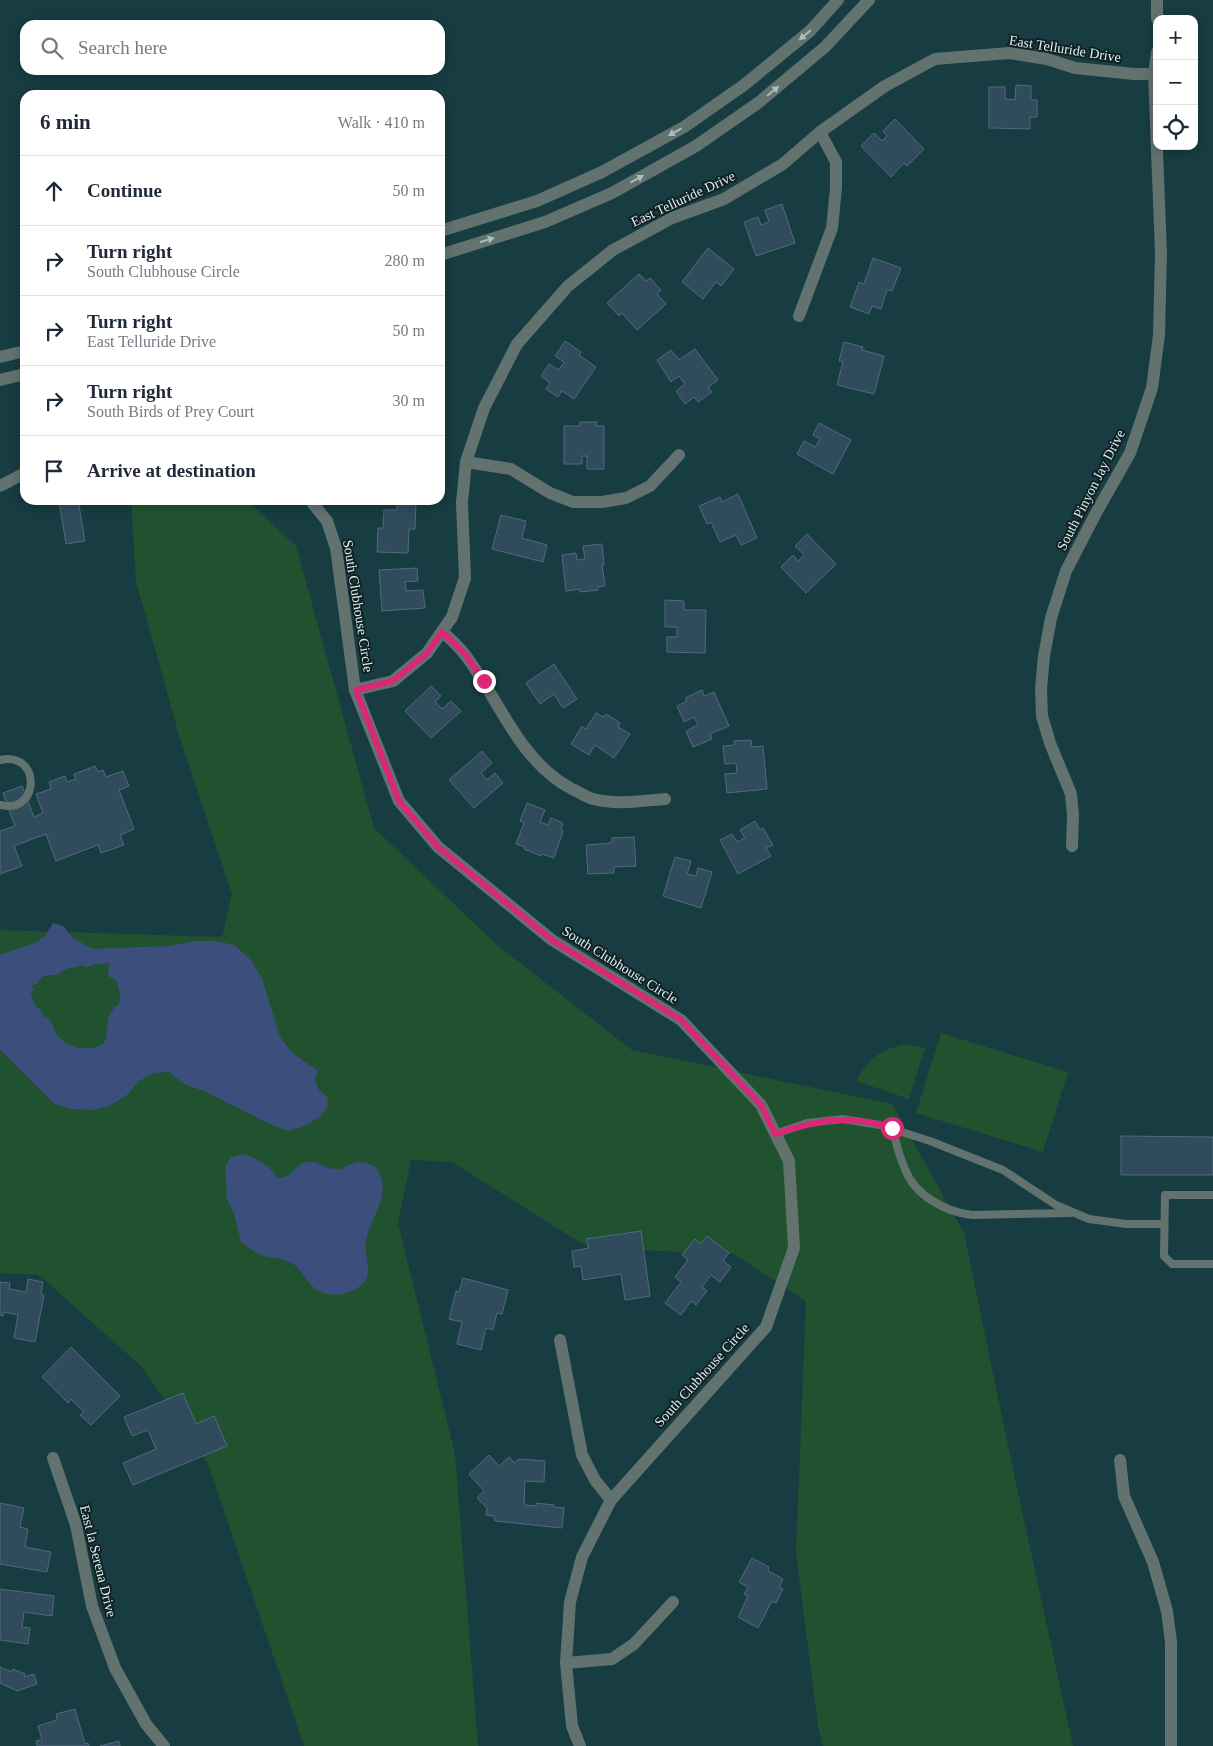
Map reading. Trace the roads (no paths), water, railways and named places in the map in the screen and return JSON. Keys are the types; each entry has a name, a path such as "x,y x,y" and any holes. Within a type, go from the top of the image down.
{"street":[{"path":"445,227 537,201 602,172 684,127 744,85 810,31 838,0"},
{"path":"445,253 545,222 612,193 696,146 758,103 825,47 869,0"},
{"path":"1157,0 1157,15"},
{"name":"East Telluride Drive","path":"356,690 393,681 427,653 452,617 465,578 462,502 466,462 484,408 517,344 568,286 613,250 672,218 724,199 783,164 820,132 885,86 935,59 1008,53 1046,59 1075,68 1153,74"},
{"name":"South Pinyon Jay Drive","path":"1072,846 1073,815 1070,794 1050,743 1042,716 1041,690 1044,656 1051,618 1066,571 1096,512 1130,453 1152,388 1159,335 1161,253 1155,105"},
{"path":"799,316 832,228 836,188 836,162 820,132"},
{"path":"0,357 20,352"},
{"path":"0,380 20,375"},
{"path":"466,462 511,468 550,493 573,502 602,502 626,498 650,486 679,455"},
{"path":"0,486 20,476"},
{"name":"South Clubhouse Circle","path":"314,505 327,520 336,548 356,690 399,801 438,847 552,940 681,1020 761,1105 789,1161 794,1248 766,1326 611,1500 582,1557 570,1602 566,1664 572,1726 580,1746"},
{"path":"442,632 465,654 484,681 505,720 530,756 561,783 591,799 620,803 665,800"},
{"path":"560,1340 582,1455 595,1480 611,1500"},
{"name":"East la Serena Drive","path":"53,1458 76,1525 92,1606 115,1668 146,1724 164,1746"},
{"path":"1120,1460 1124,1496 1153,1562 1167,1611 1171,1642 1171,1746"},
{"path":"566,1664 612,1659 634,1644 672,1602"}],"lane":[{"path":"0,760 17,760 23,765 31,778 31,786 29,794 24,800 10,806 0,805"},
{"path":"775,1134 807,1123 843,1119 880,1125 1003,1170 1056,1205 1089,1219 1126,1224 1164,1224"},
{"path":"892,1128 905,1171 922,1193 938,1205 959,1213 972,1215 1072,1213"},
{"path":"1213,1195 1165,1195 1164,1224 1164,1256 1172,1264 1213,1264"}],"water":[{"path":"53,923 63,926 74,939 93,949 170,946 194,941 216,941 234,945 249,958 262,978 280,1037 292,1053 318,1071 315,1080 319,1090 328,1098 327,1109 318,1118 302,1127 289,1131 274,1126 204,1091 184,1084 169,1072 154,1073 139,1081 127,1095 109,1106 94,1110 72,1109 55,1104 0,1049 0,955 37,942 45,936","holes":["109,963 108,976 116,980 120,993 119,1004 108,1018 104,1043 95,1048 78,1048 64,1042 55,1033 53,1025 46,1016 43,1018 42,1011 35,1006 31,993 31,991 35,991 32,987 33,984 38,984 44,976 56,975 64,969 82,965 86,967 94,964"]},
{"path":"244,1154 263,1163 278,1178 288,1176 299,1165 307,1162 340,1169 360,1162 372,1165 375,1168 382,1180 382,1197 370,1226 366,1242 368,1275 360,1286 343,1294 321,1292 313,1287 299,1269 290,1262 261,1255 241,1242 234,1214 227,1199 225,1167 231,1157"}]}
